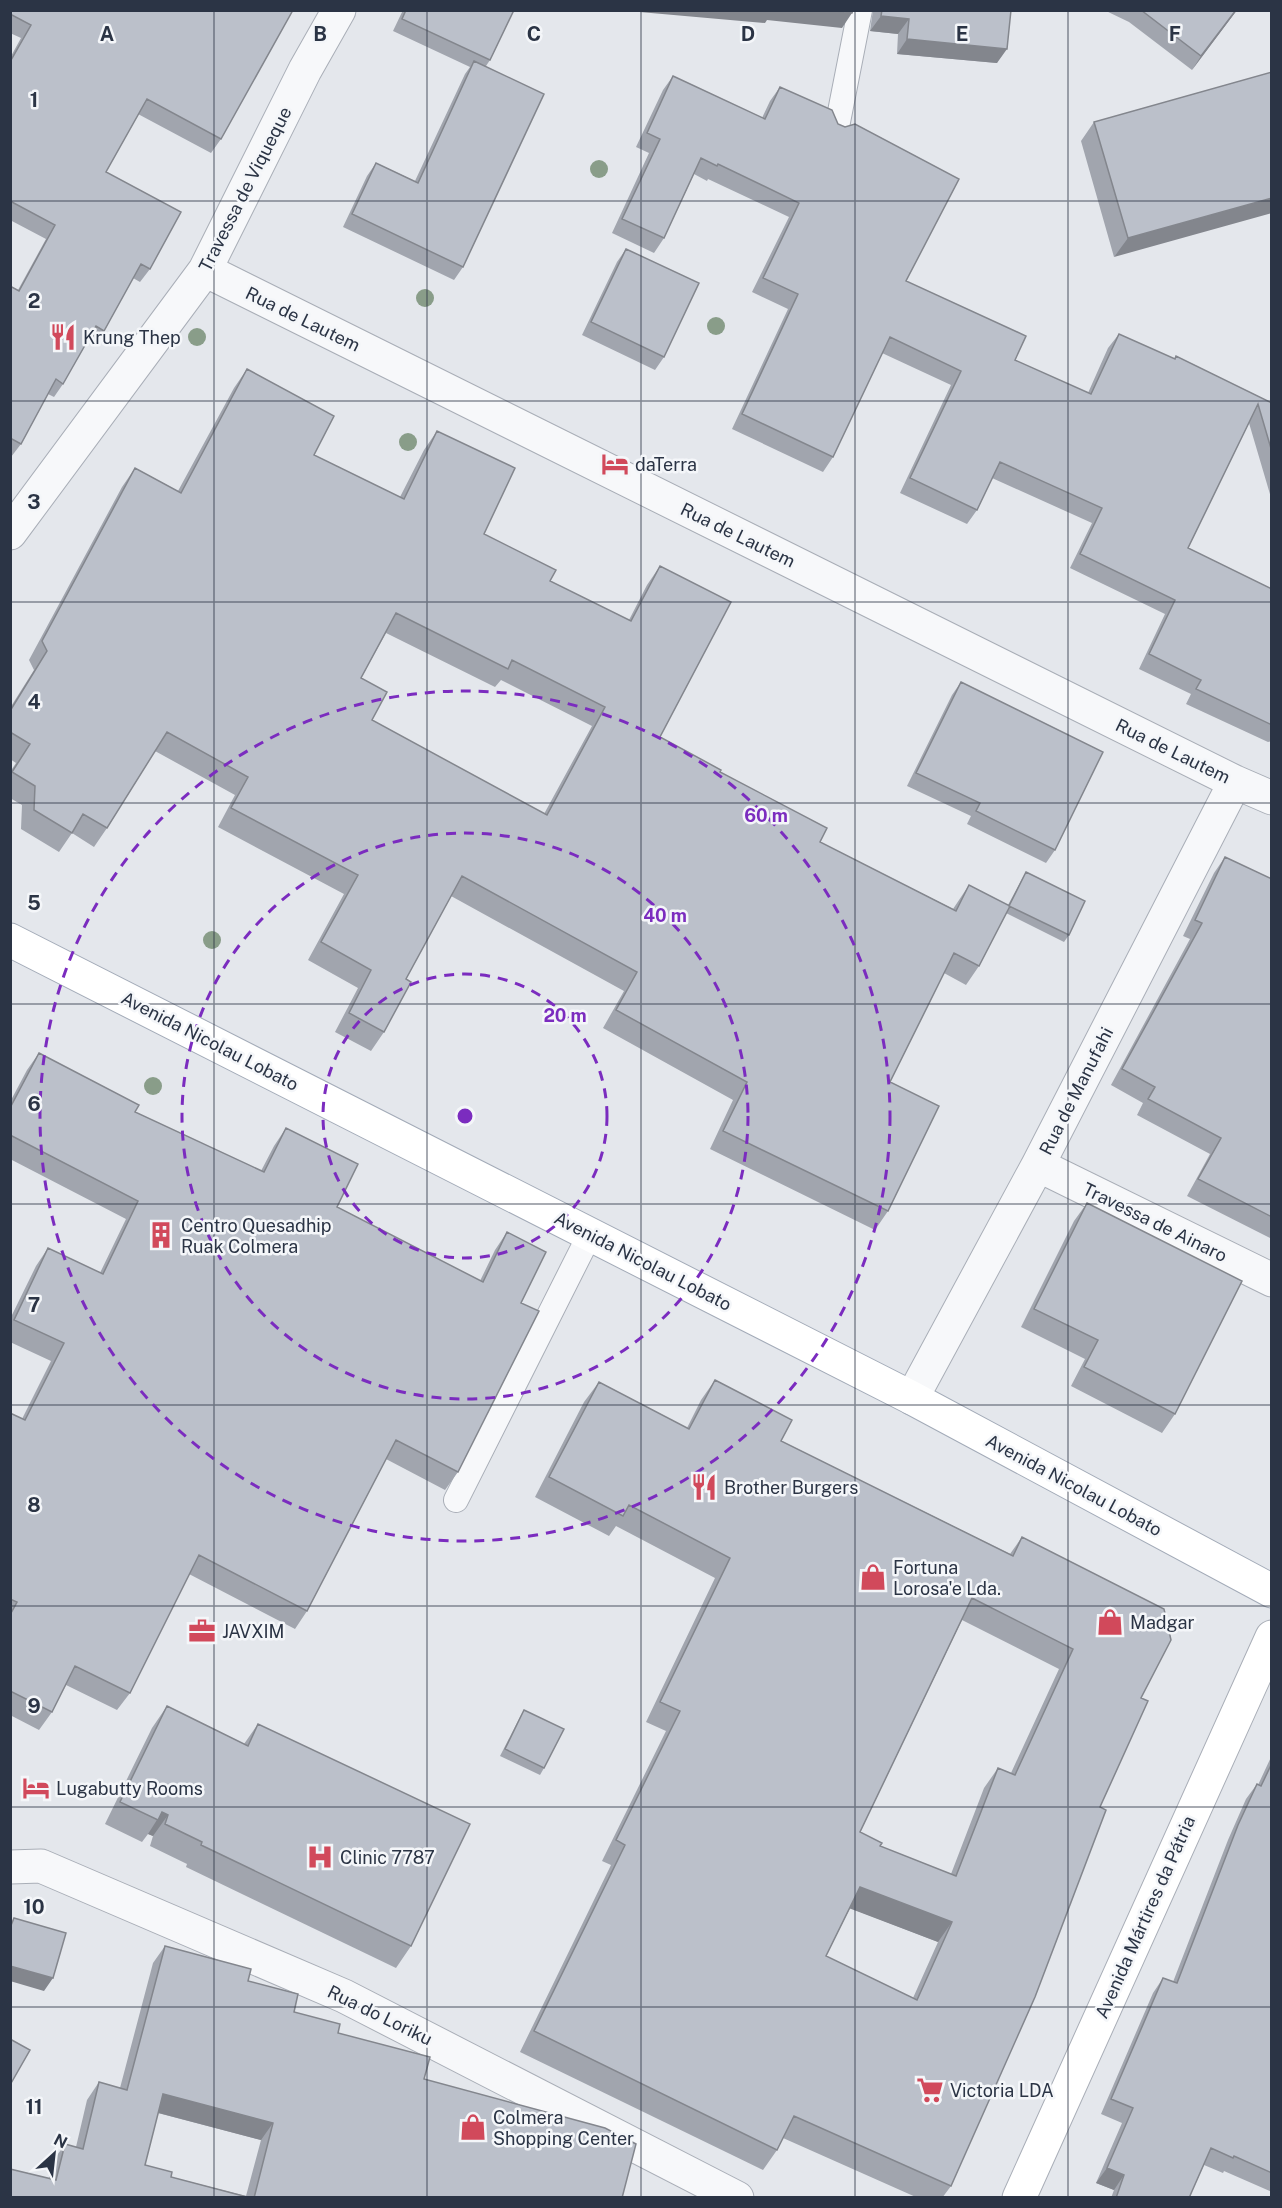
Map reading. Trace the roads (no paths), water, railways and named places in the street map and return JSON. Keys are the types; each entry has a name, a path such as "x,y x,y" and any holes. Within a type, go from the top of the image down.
{"main road":[{"name":"Avenida Nicolau Lobato","path":"10,940 912,1398 1272,1591"},
{"name":"Avenida Mártires da Pátria","path":"1019,2198 1272,1637"}],"street":[{"name":"Travessa de Viqueque","path":"10,533 205,270 305,70 339,10"},
{"name":"Rua de Lautem","path":"205,270 1235,782 1272,798"},
{"name":"Rua de Manufahi","path":"912,1398 1038,1165 1235,782"},
{"name":"Travessa de Ainaro","path":"1038,1165 1272,1280"},
{"name":"Rua do Loriku","path":"10,1847 26,1866 344,1996 737,2198"}],"lane":[{"path":"837,127 860,10"},
{"path":"456,1500 590,1234"}],"place":[{"name":"Krung Thep","path":"63,337"},
{"name":"daTerra","path":"615,464"},
{"name":"Centro Quesadhip Ruak Colmera","path":"161,1235"},
{"name":"Brother Burgers","path":"704,1487"},
{"name":"Fortuna Lorosa'e Lda.","path":"873,1577"},
{"name":"Madgar","path":"1110,1622"},
{"name":"JAVXIM","path":"202,1631"},
{"name":"Lugabutty Rooms","path":"36,1788"},
{"name":"Clinic 7787","path":"320,1857"},
{"name":"Victoria LDA","path":"930,2090"},
{"name":"Colmera Shopping Center","path":"473,2127"}]}
